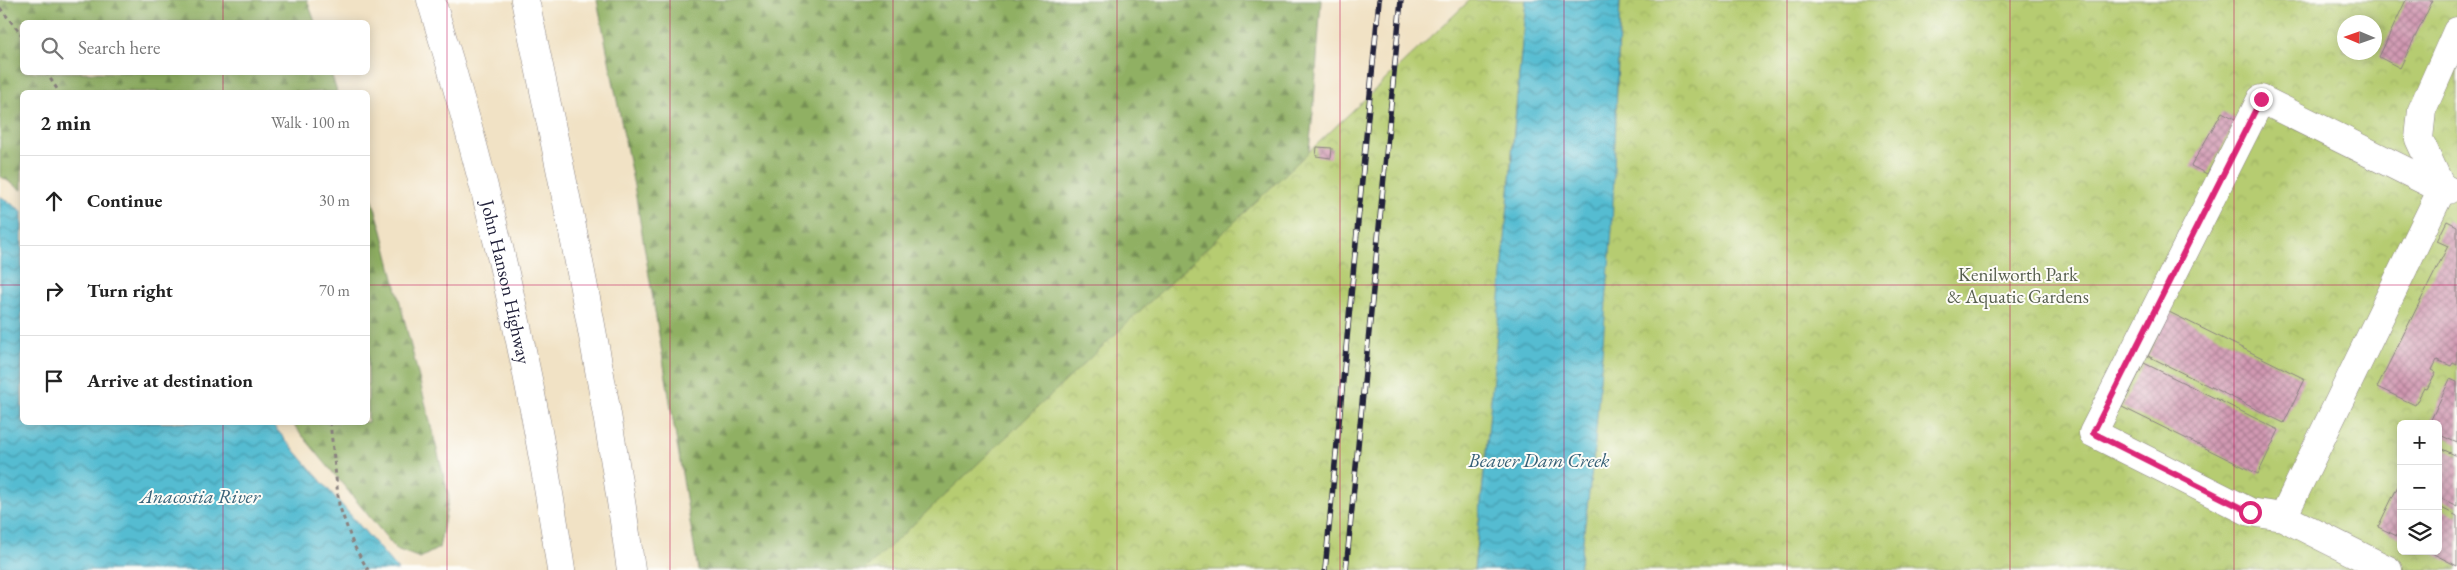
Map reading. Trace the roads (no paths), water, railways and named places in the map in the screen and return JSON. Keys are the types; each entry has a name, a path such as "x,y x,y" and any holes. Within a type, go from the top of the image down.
{"main road":[{"name":"John Hanson Highway","path":"430,0 479,160 508,279 536,418 561,570"},
{"path":"525,0 585,294 609,428 631,570"},
{"path":"2450,190 2419,139 2422,110 2457,31"},
{"path":"2388,570 2283,517 2250,512 2093,433 2261,99 2450,190"},
{"path":"2283,517 2450,190"}],"water":[{"name":"Beaver Dam Creek","path":"1526,0 1620,0 1612,229 1594,454 1579,570 1474,570"},
{"name":"Anacostia River","path":"0,196 20,210 20,425 273,425 398,570 0,570"}],"railway":[{"path":"1325,570 1379,0"},
{"path":"1346,570 1401,0"}],"park label":[{"name":"Kenilworth Park & Aquatic Gardens","path":"2018,285"}]}
